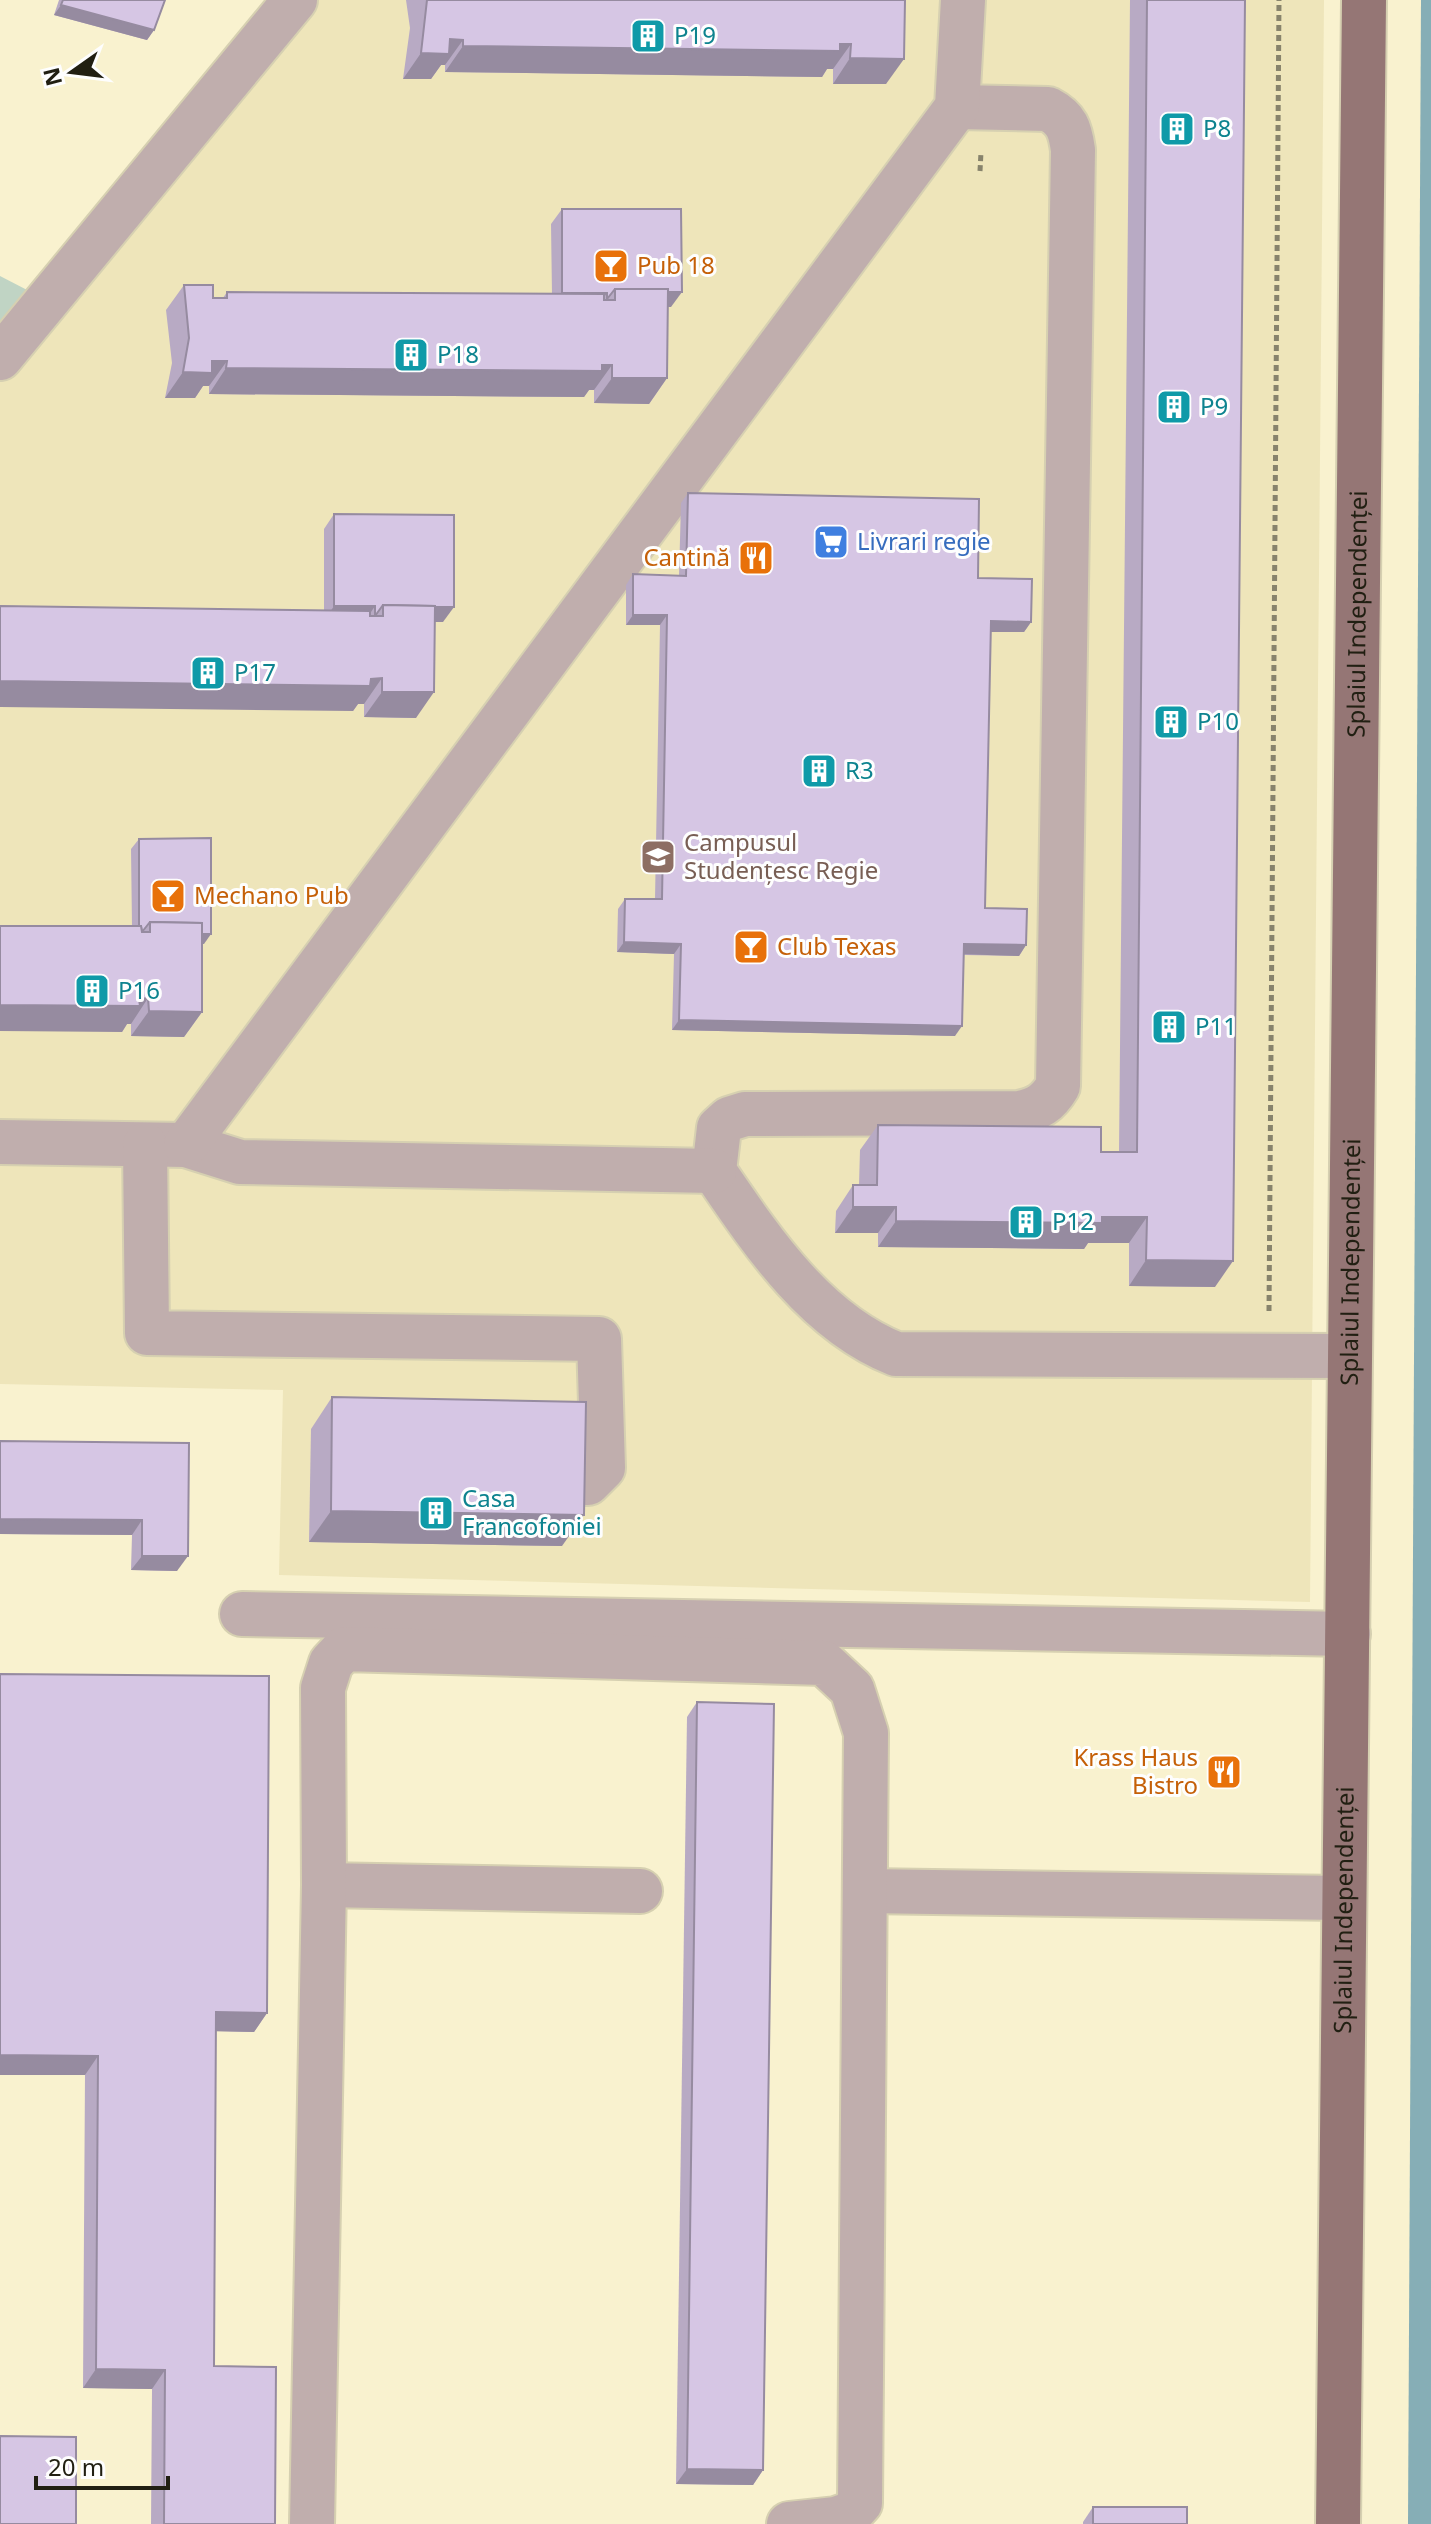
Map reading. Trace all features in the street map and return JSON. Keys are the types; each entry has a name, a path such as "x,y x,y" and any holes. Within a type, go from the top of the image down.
{"main road":[{"name":"Splaiul Independenței","path":"1338,2524 1364,0"}],"lane":[{"path":"0,358 295,0"},
{"path":"563,1483 588,1483 603,1468 599,1339 147,1333 166,1145 957,107 963,0"},
{"path":"957,107 1048,109 1061,116 1070,133 1073,150 1058,1086 1049,1102 1019,1113 745,1114 729,1119 719,1128 714,1171 762,1241 795,1278 854,1333 896,1354 1349,1356"},
{"path":"0,1142 166,1145 240,1162 714,1171"},
{"path":"242,1614 1348,1634"},
{"path":"312,2524 324,1885 323,1688 331,1663 344,1649 824,1663 852,1689 866,1733 860,2503 850,2514 836,2519 789,2524"},
{"path":"324,1885 640,1891"},
{"path":"865,1891 1343,1898"}],"path":[{"path":"1269,1356 1279,0"}],"shaded area":[{"name":"Campusul Studențesc Regie","path":"275,0 1324,0 1310,1602 279,1575 283,1390 0,1384 0,329"}],"green space":[{"path":"0,276 31,292 0,329"}],"water":[{"path":"1421,0 1431,0 1431,2524 1408,2524"}],"building":[{"path":"63,0 165,0 154,30 61,5"},
{"name":"P19","path":"427,0 905,0 904,59 850,58 851,44 840,44 840,51 463,46 463,40 450,39 449,54 421,53"},
{"path":"1147,0 1245,0 1233,1261 1146,1260 1147,1217 1102,1217 1102,1223 896,1221 896,1207 853,1207 853,1185 877,1185 878,1125 1101,1127 1101,1152 1137,1152"},
{"name":"Pub 18","path":"562,209 681,209 682,292 615,289 607,299 607,293 562,293"},
{"name":"P18","path":"184,285 213,285 213,298 227,298 227,292 604,294 604,300 615,300 615,289 668,289 667,378 612,378 612,365 602,365 602,371 226,368 227,361 212,361 212,373 183,372 189,338"},
{"name":"R3","path":"688,493 979,499 978,578 1032,579 1031,622 991,621 985,908 1027,909 1026,945 964,944 962,1026 679,1020 681,944 624,942 625,899 662,899 667,615 633,615 633,574 686,576"},
{"path":"334,514 454,515 454,607 383,605 375,616 375,606 334,606"},
{"name":"P17","path":"383,605 435,606 434,692 382,692 382,678 371,679 370,686 0,681 0,606 370,611 370,616 383,616"},
{"name":"Mechano Pub","path":"211,838 211,934 202,934 202,923 150,922 142,932 139,926 139,839"},
{"name":"P16","path":"150,922 202,923 202,1012 149,1011 148,998 139,999 140,1006 0,1005 0,926 141,926 142,932 150,932"},
{"name":"Casa Francofoniei","path":"332,1397 586,1402 584,1515 331,1511"},
{"path":"0,1441 189,1443 188,1556 142,1556 142,1520 0,1519"},
{"path":"0,1674 269,1676 267,2013 216,2012 214,2366 276,2367 275,2524 164,2524 165,2370 96,2369 98,2056 0,2055"},
{"path":"697,1702 774,1704 763,2470 687,2469"},
{"path":"0,2436 76,2437 76,2524 0,2524"},
{"path":"1093,2507 1187,2507 1187,2524 1093,2524"}],"place":[{"name":"P19","path":"648,36"},
{"name":"P8","path":"1177,129"},
{"name":"Pub 18","path":"611,266"},
{"name":"P18","path":"411,355"},
{"name":"P9","path":"1174,407"},
{"name":"Livrari regie","path":"831,542"},
{"name":"Cantină","path":"756,558"},
{"name":"P17","path":"208,673"},
{"name":"P10","path":"1171,722"},
{"name":"R3","path":"819,771"},
{"name":"Campusul Studențesc Regie","path":"658,857"},
{"name":"Mechano Pub","path":"168,896"},
{"name":"Club Texas","path":"751,947"},
{"name":"P16","path":"92,991"},
{"name":"P11","path":"1169,1027"},
{"name":"P12","path":"1026,1222"},
{"name":"Casa Francofoniei","path":"436,1513"},
{"name":"Krass Haus Bistro","path":"1224,1772"}]}
